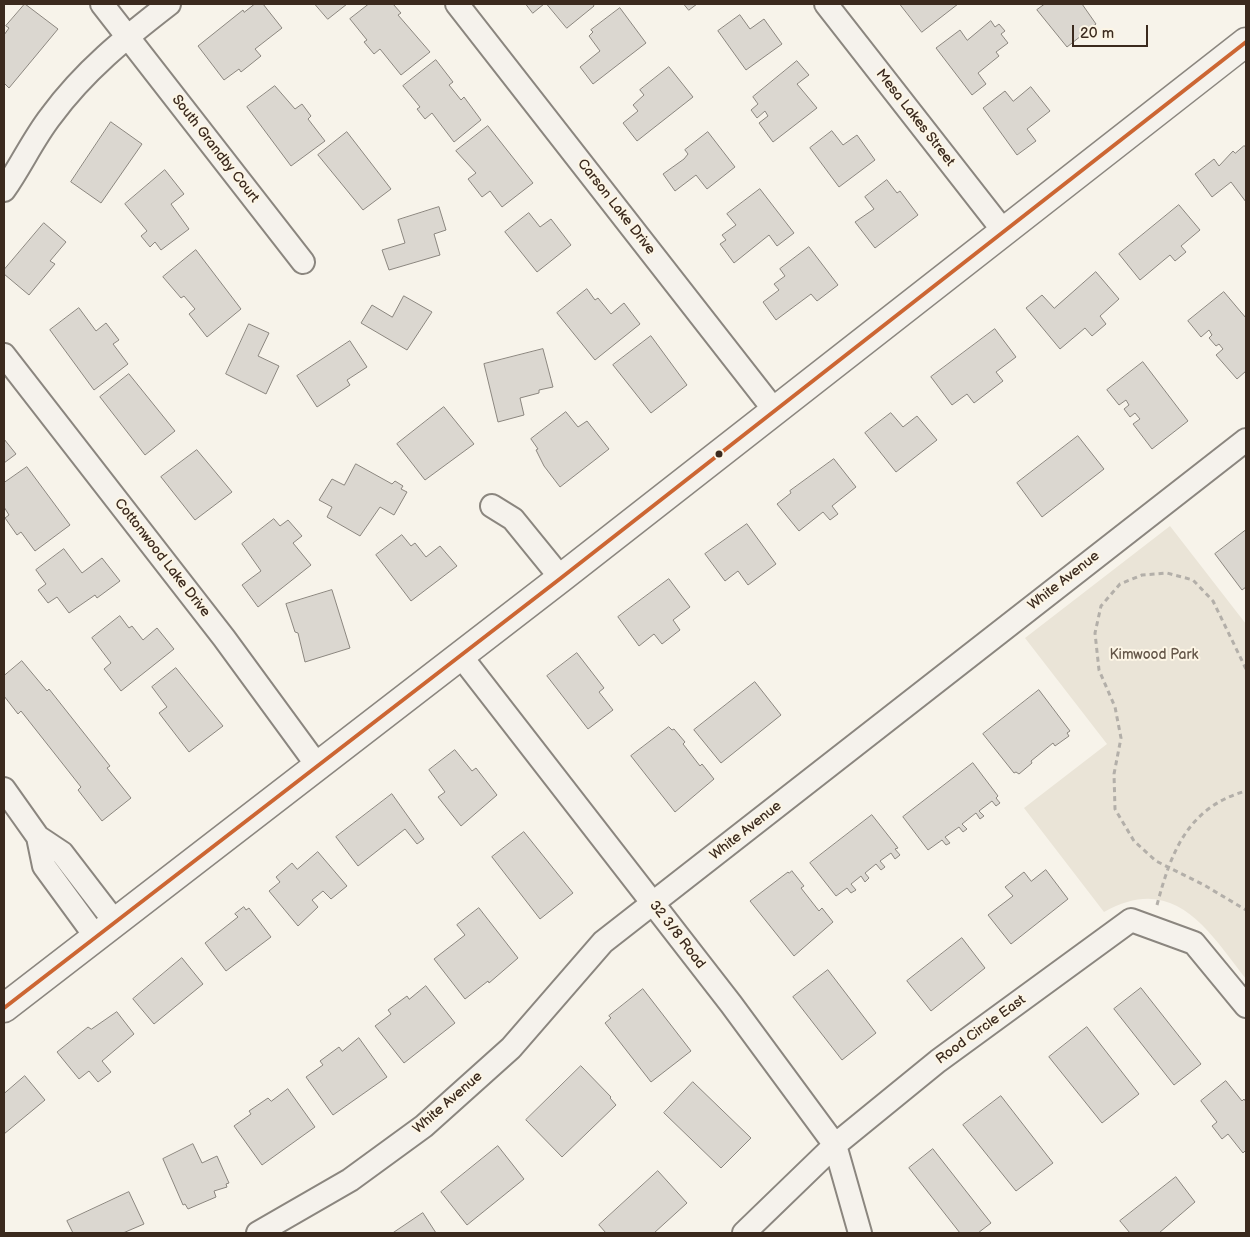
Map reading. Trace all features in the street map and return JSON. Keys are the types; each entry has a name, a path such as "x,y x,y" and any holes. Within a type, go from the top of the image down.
{"main road":[{"path":"4,1008 1005,233 1246,42"}],"street":[{"name":"South Grandby Court","path":"102,4 303,262"},
{"path":"4,190 50,117 72,89 97,63 169,4"},
{"name":"Carson Lake Drive","path":"457,4 775,411"},
{"name":"Mesa Lakes Street","path":"826,4 1005,233"},
{"name":"Cottonwood Lake Drive","path":"4,354 224,638 317,764"},
{"name":"White Avenue","path":"258,1233 350,1180 424,1126 511,1048 603,942 653,905 1061,582 1246,440"},
{"path":"492,506 513,519 561,578"},
{"name":"32 3/8 Road","path":"460,655 731,1004 835,1145 860,1233"},
{"path":"4,789 38,838 44,866 106,929"},
{"path":"1141,923 1194,943 1246,1006"},
{"name":"Rood Circle East","path":"744,1233 835,1145 938,1062 1141,923"}],"path":[{"path":"1246,669 1213,601 1193,580 1167,573 1142,575 1120,584 1102,606 1095,633 1100,670 1115,707 1121,738 1114,774 1115,809 1134,841 1156,861 1204,885 1246,910"},
{"path":"1141,923 1180,840 1195,820 1216,803 1246,791"}],"green space":[{"name":"Kimwood Park","path":"1170,526 1246,624 1246,979 1218,942 1203,926 1187,912 1170,903 1150,899 1129,901 1104,912 1024,808 1107,744 1025,638"}],"building":[{"path":"25,4 58,29 9,88 4,83 4,35 9,28 6,26"},
{"path":"255,4 263,4 282,28 255,49 261,56 241,72 239,69 224,80 198,46 243,10 244,12"},
{"path":"315,4 347,4 328,19"},
{"path":"369,4 393,4 401,13 398,15 430,52 401,75 380,49 374,54 364,42 367,40 350,19"},
{"path":"526,4 544,4 533,13"},
{"path":"547,4 593,4 594,6 567,28"},
{"path":"684,4 697,4 689,10"},
{"path":"900,4 958,4 922,32"},
{"path":"1045,4 1082,4 1096,24 1067,47 1037,10"},
{"path":"620,8 646,43 593,84 580,67 600,51 589,36 593,32 591,30"},
{"path":"740,15 750,29 764,19 782,44 746,70 718,31"},
{"path":"991,21 995,27 999,24 1005,31 1001,34 1008,43 996,52 999,56 978,73 986,84 972,95 936,48 960,30 967,40"},
{"path":"436,60 453,82 449,85 461,100 464,97 481,120 454,142 432,113 425,119 417,109 420,107 403,86"},
{"path":"797,61 809,75 797,84 817,108 773,142 759,123 768,116 765,111 757,118 751,110 758,104 753,97"},
{"path":"669,67 693,97 637,141 623,123 638,111 633,105 644,95 640,90"},
{"path":"275,86 295,109 302,104 311,116 308,119 325,141 291,166 247,107"},
{"path":"1031,87 1050,111 1027,129 1036,141 1017,155 983,108 1005,91 1013,101"},
{"path":"111,122 142,144 101,203 71,182"},
{"path":"488,126 533,183 502,207 490,191 482,197 468,179 476,173 456,151"},
{"path":"832,131 843,145 857,135 875,160 839,187 810,148"},
{"path":"347,132 391,189 363,210 318,155"},
{"path":"708,132 735,167 707,189 696,175 675,191 663,174 684,159 688,154 685,150"},
{"path":"1246,146 1246,202 1231,182 1212,197 1195,174 1214,159 1219,166 1233,151 1235,153"},
{"path":"165,170 184,194 171,204 189,229 161,250 155,242 150,247 141,236 147,231 125,204"},
{"path":"887,180 897,193 900,191 918,215 875,248 855,222 874,209 865,197"},
{"path":"760,189 794,233 777,246 769,235 734,263 720,244 726,240 722,235 736,225 727,214"},
{"path":"1179,205 1200,230 1181,246 1186,252 1175,261 1170,255 1140,280 1119,254"},
{"path":"439,207 446,230 434,234 440,255 389,270 382,250 405,243 398,220"},
{"path":"529,213 540,227 551,219 571,245 537,272 505,232"},
{"path":"44,223 66,242 50,261 55,264 29,295 4,274 4,270"},
{"path":"809,247 838,285 817,301 811,294 776,320 763,302 779,290 774,284 785,276 780,269"},
{"path":"196,250 241,309 207,337 189,314 195,309 184,296 181,298 163,277"},
{"path":"1096,272 1119,299 1100,316 1106,324 1092,336 1085,328 1060,349 1026,308 1042,295 1054,308"},
{"path":"587,289 595,300 598,298 611,314 624,303 640,324 595,360 557,313"},
{"path":"1224,292 1246,318 1246,371 1237,379 1216,355 1223,349 1219,344 1216,346 1209,338 1212,335 1209,330 1201,337 1188,321"},
{"path":"404,296 432,312 407,350 361,323 372,305 392,317"},
{"path":"79,308 96,331 106,323 119,340 113,344 128,364 94,390 50,330"},
{"path":"249,324 269,333 258,356 279,366 266,394 226,374"},
{"path":"995,329 1016,357 996,372 1003,381 974,403 967,394 952,405 931,377"},
{"path":"651,336 687,385 651,413 613,365"},
{"path":"350,341 367,367 347,380 350,385 317,407 297,376"},
{"path":"543,349 553,387 539,390 539,393 520,398 524,415 498,422 484,364"},
{"path":"1143,362 1188,421 1152,449 1133,424 1140,419 1135,413 1130,417 1124,409 1129,405 1126,400 1119,405 1107,390"},
{"path":"129,374 175,431 145,455 100,397"},
{"path":"444,407 474,444 425,480 397,444"},
{"path":"566,412 578,427 587,421 609,449 560,487 544,466 536,450 538,449 531,439"},
{"path":"891,413 903,427 917,416 937,440 896,472 865,433"},
{"path":"1078,436 1104,469 1042,517 1017,483"},
{"path":"4,439 16,454 4,463"},
{"path":"197,450 232,492 195,520 161,477"},
{"path":"834,459 856,487 832,506 838,514 830,520 823,512 799,531 777,504 791,493 790,491"},
{"path":"356,464 392,484 395,481 403,486 401,489 407,492 394,515 380,507 360,536 327,517 332,507 319,500 332,479 344,485"},
{"path":"27,467 70,525 35,551 21,532 17,535 5,518 9,515 4,507 4,483"},
{"path":"274,519 280,526 288,520 302,536 293,543 311,565 258,607 242,585 261,571 242,544"},
{"path":"747,524 776,564 748,585 738,571 725,581 705,554"},
{"path":"1246,530 1246,587 1242,590 1215,554"},
{"path":"402,535 411,546 415,543 426,557 440,546 457,566 411,601 376,555"},
{"path":"64,549 82,573 102,558 120,581 97,598 95,595 69,613 57,597 48,603 38,590 46,584 36,570"},
{"path":"669,579 690,607 673,620 680,630 662,644 654,634 639,646 618,617"},
{"path":"332,590 350,648 305,662 298,633 295,632 286,604"},
{"path":"120,616 129,628 132,626 143,640 157,628 174,649 121,691 104,669 111,663 92,638"},
{"path":"577,653 604,688 599,692 613,710 588,729 547,676"},
{"path":"22,661 47,691 49,689 110,766 107,768 131,798 102,821 78,790 81,787 21,711 18,714 4,696 4,676"},
{"path":"176,668 223,726 189,752 159,713 167,707 152,687"},
{"path":"755,682 781,715 721,763 694,730"},
{"path":"1039,690 1070,731 1067,733 1069,736 1055,746 1053,743 1031,761 1032,763 1019,774 1014,773 983,734"},
{"path":"669,727 672,730 674,729 685,742 683,744 700,766 702,764 714,779 675,812 631,756"},
{"path":"455,750 472,771 476,768 497,795 461,826 438,797 445,792 429,770"},
{"path":"973,763 998,796 996,798 1000,803 996,806 992,801 979,811 984,816 980,819 976,813 962,824 967,829 963,832 959,827 945,837 950,843 946,845 942,840 928,850 903,817"},
{"path":"392,794 424,839 417,844 405,829 358,866 336,837"},
{"path":"872,815 898,848 895,849 900,855 895,859 891,853 880,861 885,867 881,870 876,864 865,873 869,878 865,882 861,876 851,884 856,890 851,893 847,888 836,896 810,863"},
{"path":"524,832 573,893 540,919 492,857"},
{"path":"318,852 347,886 331,899 323,891 312,900 318,907 298,926 269,891 280,882 276,877 292,863 297,869"},
{"path":"1046,870 1068,899 1011,944 988,915 1013,896 1005,887 1024,872 1031,881"},
{"path":"792,871 804,886 801,888 819,911 822,908 833,922 794,956 750,901 788,872"},
{"path":"244,907 246,910 249,908 271,937 226,971 205,943 238,917 235,914"},
{"path":"479,908 518,958 489,983 488,981 465,999 434,959 465,935 457,925"},
{"path":"962,938 985,968 931,1011 907,981"},
{"path":"182,958 203,984 154,1024 133,999"},
{"path":"828,970 876,1033 842,1060 793,997"},
{"path":"426,986 455,1023 404,1063 375,1026 391,1014 388,1010 407,996 409,999"},
{"path":"1141,988 1201,1064 1174,1085 1114,1009"},
{"path":"643,989 691,1051 651,1082 605,1023 611,1018 609,1016"},
{"path":"117,1012 134,1034 102,1061 111,1072 98,1082 89,1071 79,1079 57,1052 88,1027 91,1029"},
{"path":"1087,1027 1139,1094 1102,1123 1049,1057"},
{"path":"359,1038 387,1077 333,1115 306,1077 323,1065 320,1061 339,1047 342,1051"},
{"path":"581,1066 611,1097 616,1105 562,1157 526,1120"},
{"path":"25,1076 45,1100 4,1134 4,1094"},
{"path":"1226,1081 1242,1101 1244,1099 1246,1102 1246,1150 1243,1153 1228,1134 1222,1139 1212,1126 1217,1122 1201,1101"},
{"path":"693,1082 751,1138 721,1168 664,1113"},
{"path":"288,1089 315,1127 262,1165 234,1126 251,1114 249,1111 268,1098 271,1101"},
{"path":"1001,1096 1053,1163 1016,1191 963,1125"},
{"path":"193,1144 202,1163 217,1156 229,1183 226,1184 227,1187 214,1191 216,1197 188,1209 185,1204 183,1205 163,1159"},
{"path":"498,1146 524,1179 467,1225 441,1192"},
{"path":"933,1149 991,1223 978,1233 960,1233 909,1168"},
{"path":"658,1171 687,1203 654,1233 606,1233 599,1225"},
{"path":"1176,1177 1195,1202 1159,1233 1130,1233 1120,1221"},
{"path":"129,1192 144,1224 123,1233 73,1233 67,1221"},
{"path":"423,1213 436,1233 393,1233"}],"transit line":[{"path":"4,1008 561,578 1246,42"}]}
